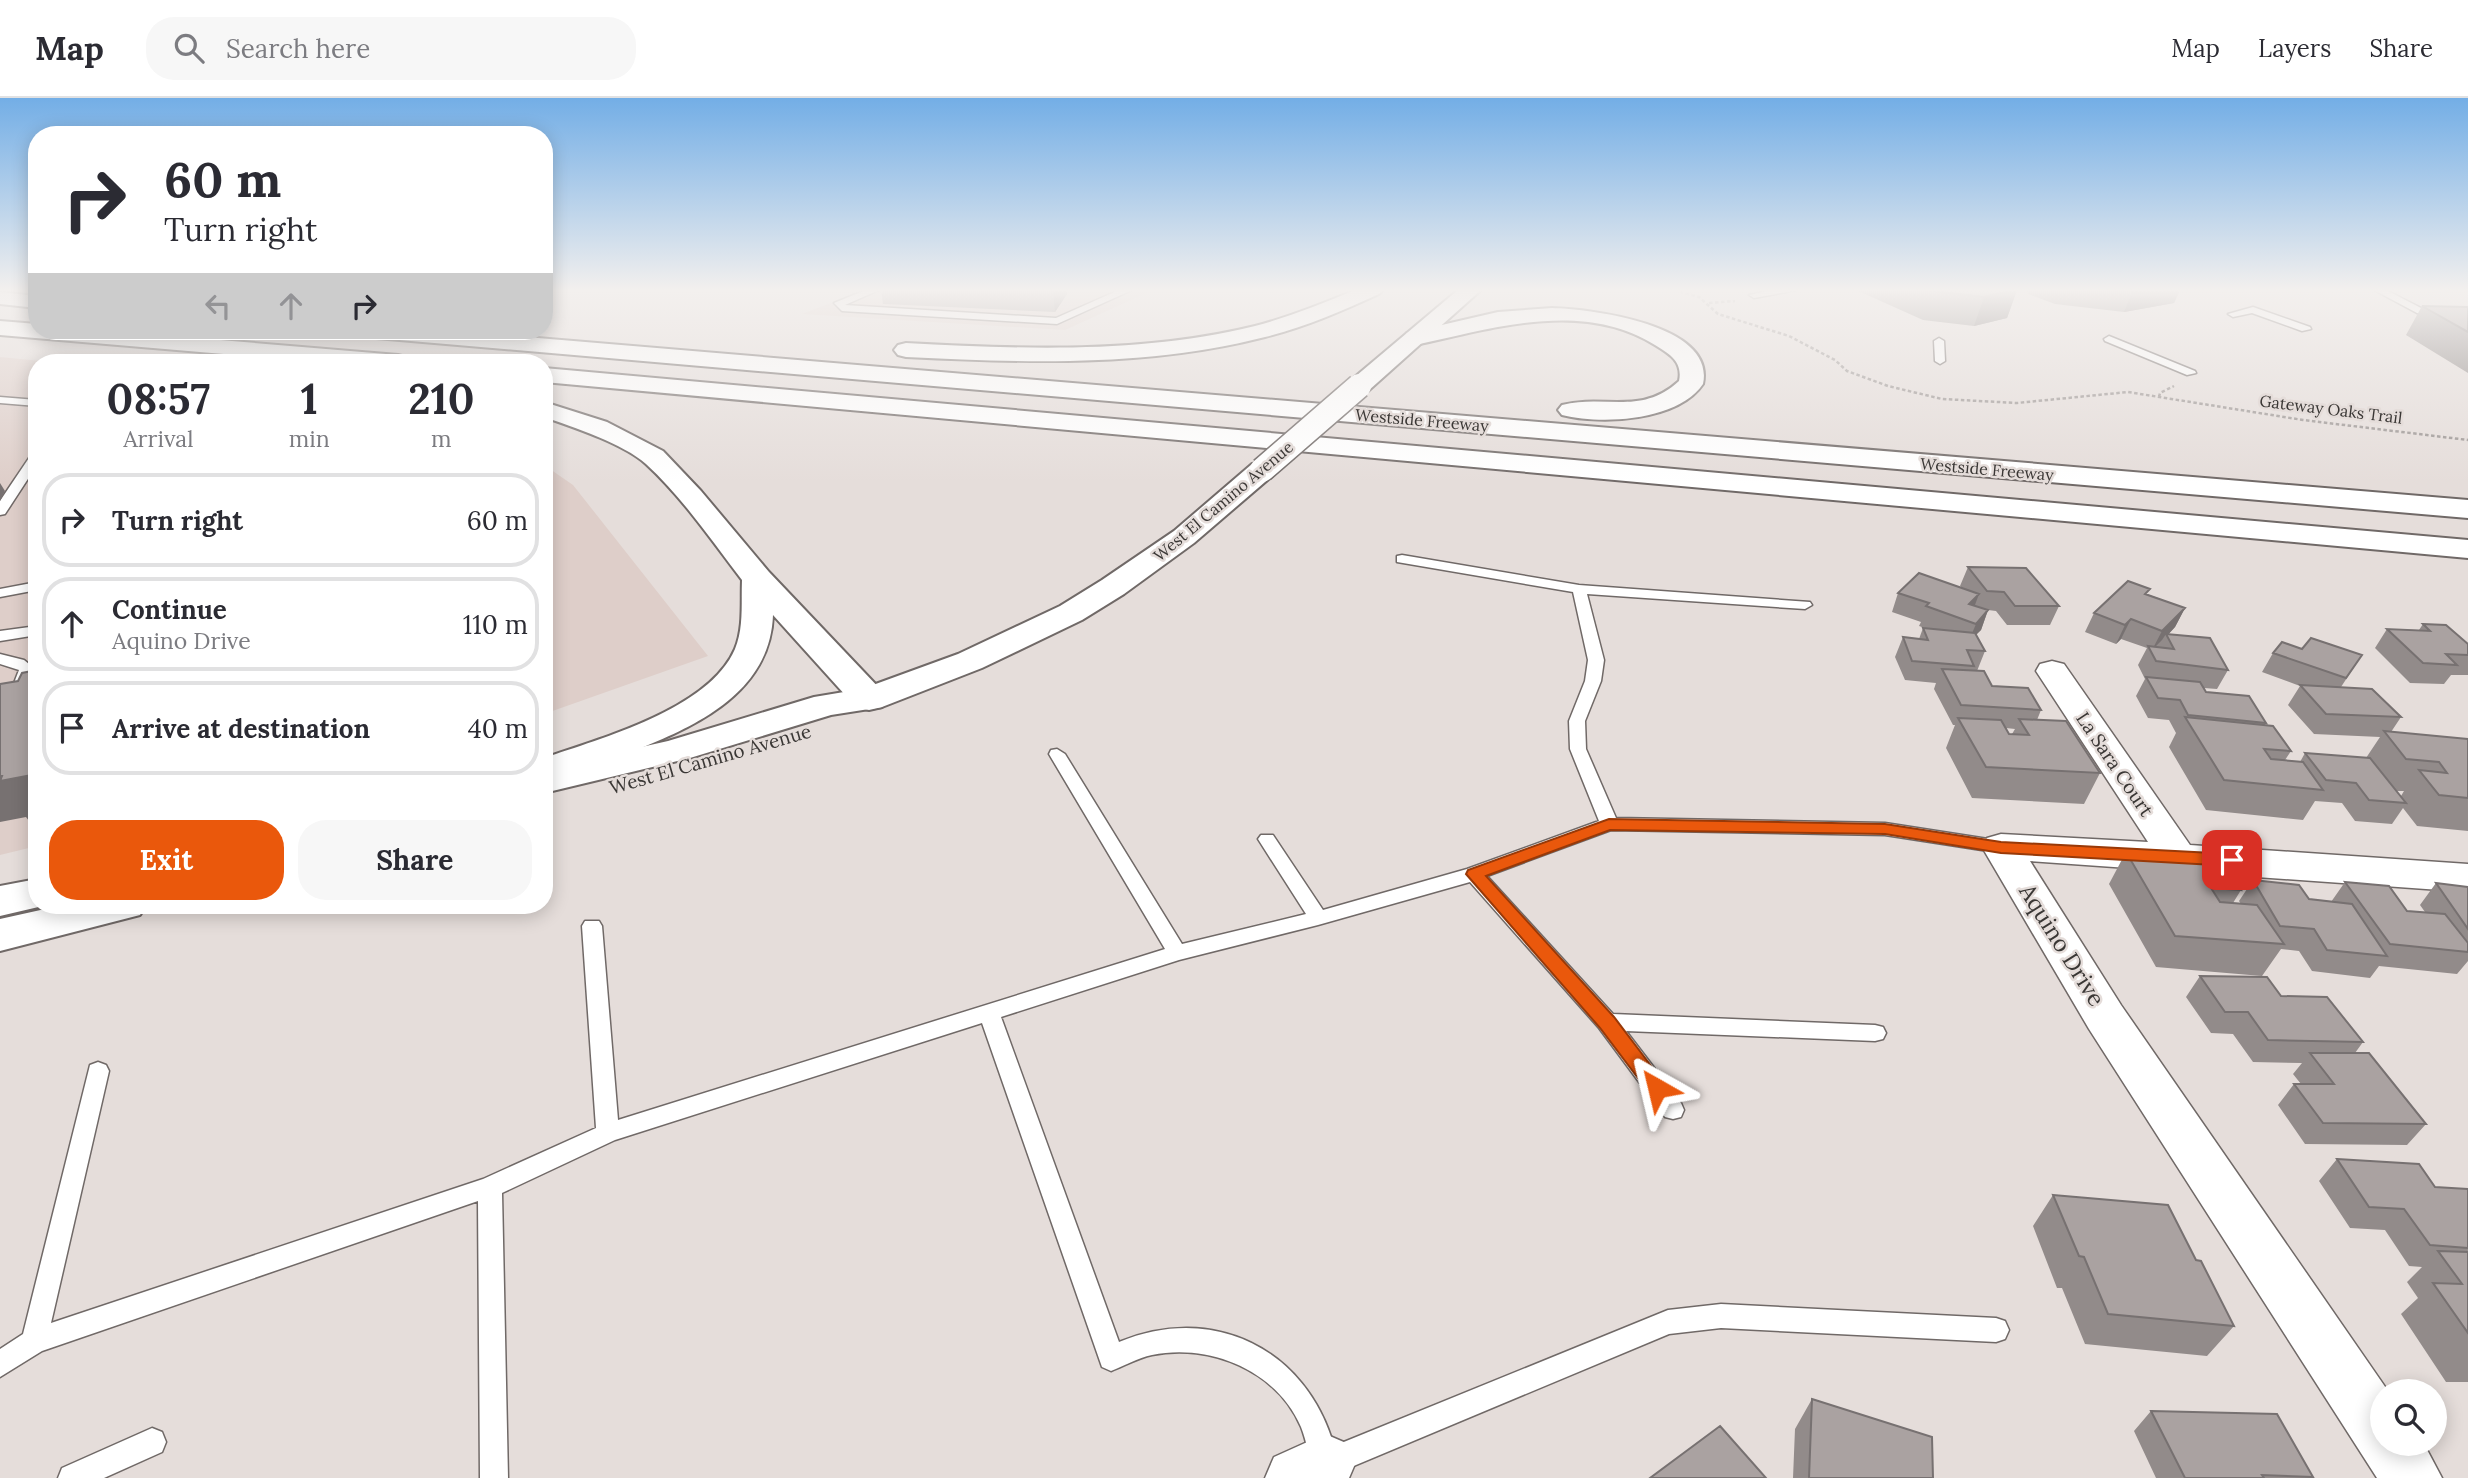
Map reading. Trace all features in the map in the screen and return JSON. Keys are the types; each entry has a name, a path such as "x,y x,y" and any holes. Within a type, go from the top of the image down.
{"main road":[{"name":"Westside Freeway","path":"656,354 2468,509"},
{"path":"1019,354 1083,354"},
{"name":"West El Camino Avenue","path":"553,779 677,750 827,705 869,699 970,661 1071,613 1185,537 1396,354"},
{"path":"1361,414 1465,404 1620,411 1672,399 1685,391 1694,376 1693,368 1683,354"},
{"name":"Westside Freeway","path":"553,376 2468,549"},
{"path":"553,412 598,427 654,457 691,497 758,579 869,699"},
{"path":"553,768 681,718 733,680 745,664 753,646 758,579"},
{"name":"West El Camino Avenue","path":"553,802 714,762 821,728 843,720 869,699"},
{"path":"0,901 28,895"},
{"path":"0,935 88,914"}],"street":[{"name":"La Sara Court","path":"2052,671 2178,856"},
{"path":"2001,847 2178,856 2468,878"},
{"name":"Aquino Drive","path":"2001,847 2105,1017 2370,1415"},
{"path":"2397,1456 2412,1478"}],"lane":[{"path":"1940,354 1940,361"},
{"path":"2146,354 2191,373"},
{"path":"0,400 28,402"},
{"path":"0,511 28,469"},
{"path":"1402,559 1579,589 1804,605"},
{"path":"0,593 28,588"},
{"path":"1579,589 1596,660 1593,681 1577,721 1578,749 1609,824"},
{"path":"0,636 28,631"},
{"path":"0,659 19,663 27,669 26,679 17,691 0,703"},
{"path":"1057,754 1177,953"},
{"path":"0,1364 34,1341 490,1187 608,1133 1177,953 1318,918 1474,874 1609,824 1885,829 2001,847"},
{"path":"1267,839 1318,918"},
{"path":"1474,874 1607,1022 1673,1110"},
{"path":"592,926 608,1133"},
{"path":"989,1012 1111,1358 1154,1342 1185,1339 1215,1342 1257,1359 1293,1390 1310,1417 1310,1471 1668,1322 1721,1316 1996,1330"},
{"path":"1607,1022 1875,1033"},
{"path":"34,1341 98,1071"},
{"path":"490,1187 494,1478"},
{"path":"72,1478 152,1442"}],"path":[{"name":"Gateway Oaks Trail","path":"1824,354 1847,371 1888,386 1942,399 2017,403 2068,396 2128,393 2303,420 2468,440"}],"shaded area":[{"path":"0,357 28,360 28,848 0,855"},
{"path":"553,471 573,485 708,656 553,711"}],"building":[{"path":"1968,567 2026,568 2059,606 2015,606 2004,592 1987,591"},
{"path":"1919,573 1979,594 1969,604 1988,610 1976,624 1926,606 1929,603 1898,593"},
{"path":"2128,581 2150,589 2145,594 2185,608 2162,631 2131,619 2125,625 2094,613"},
{"path":"2423,624 2446,625 2468,644 2468,655 2446,654 2457,665 2423,663 2387,629 2430,631"},
{"path":"1923,628 1975,633 1985,651 1967,650 1974,666 1912,661 1903,637 1928,640"},
{"path":"2166,634 2210,638 2228,670 2156,661 2148,646 2174,649"},
{"path":"2311,638 2362,655 2346,678 2273,653 2282,642 2302,649"},
{"path":"1942,669 1984,671 1992,686 2028,688 2041,710 1961,705"},
{"path":"28,672 28,776 0,781 0,684 18,681 22,673"},
{"path":"2146,677 2200,682 2206,692 2249,696 2266,723 2188,715 2180,700 2158,698"},
{"path":"2300,685 2372,689 2401,717 2326,714"},
{"path":"2185,717 2273,726 2291,751 2264,749 2271,759 2303,762 2323,790 2224,780"},
{"path":"1958,718 2001,720 2009,734 2029,735 2019,719 2066,721 2100,773 1986,767"},
{"path":"2384,731 2468,739 2468,798 2439,795 2419,770 2447,773 2439,762 2406,759"},
{"path":"2305,753 2370,758 2406,803 2369,800 2356,783 2326,780"},
{"path":"2126,852 2219,859 2241,890 2211,888 2220,902 2257,905 2284,944 2175,936"},
{"path":"2253,880 2299,885 2309,899 2352,904 2387,956 2327,950 2314,929 2280,926"},
{"path":"2345,882 2389,886 2407,911 2445,914 2468,943 2468,952 2390,944"},
{"path":"2436,883 2468,887 2468,929"},
{"path":"2200,976 2267,977 2281,996 2327,997 2363,1042 2268,1040 2248,1012 2225,1012"},
{"path":"2310,1053 2369,1053 2426,1124 2323,1123 2294,1084 2334,1084"},
{"path":"2337,1159 2419,1164 2435,1187 2468,1189 2468,1248 2430,1245 2404,1209 2369,1207"},
{"path":"2053,1195 2168,1205 2196,1260 2201,1261 2234,1326 2108,1314 2084,1257 2079,1256"},
{"path":"2438,1251 2468,1252 2468,1333 2433,1283 2462,1284"},
{"path":"1812,1399 1932,1437 1933,1478 1809,1478"},
{"path":"2151,1411 2277,1414 2313,1477 2262,1475 2264,1478 2185,1478"},
{"path":"1720,1426 1766,1478 1650,1478"}],"route":[{"path":"1657,1088 1607,1022 1474,874 1609,824 1885,829 2001,847 2232,860"}]}
